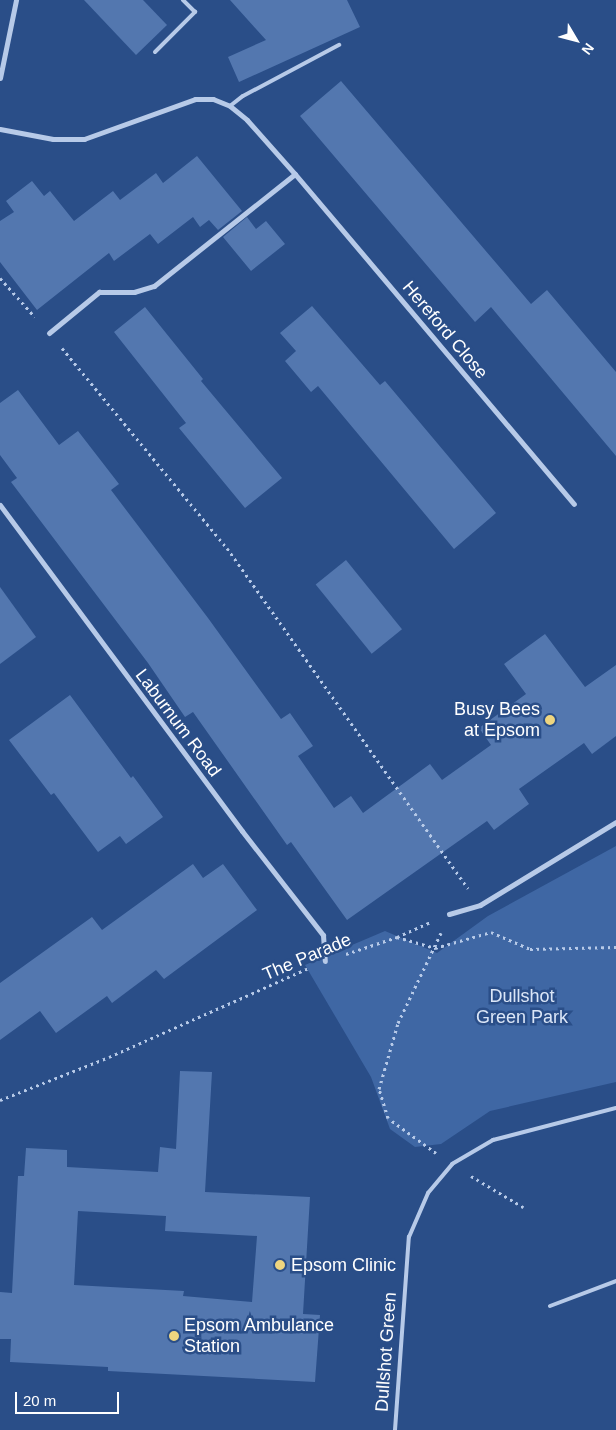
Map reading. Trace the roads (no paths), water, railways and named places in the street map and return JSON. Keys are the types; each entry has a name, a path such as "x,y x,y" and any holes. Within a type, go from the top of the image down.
{"street":[{"path":"0,78 16,0"},
{"name":"Hereford Close","path":"0,129 54,139 84,139 194,99 213,99 230,106 247,120 295,174 574,504"},
{"path":"48,333 99,292 134,292 154,286 295,174"},
{"name":"Laburnum Road","path":"0,505 236,823 323,935 325,960"},
{"path":"449,914 480,905 616,822"}],"lane":[{"path":"155,52 195,12 183,0"},
{"path":"230,106 243,96 339,45"},
{"name":"Dullshot Green","path":"395,1430 410,1238 428,1194 452,1164 493,1140 616,1108"},
{"path":"550,1306 616,1281"}],"place":[{"name":"Busy Bees at Epsom","path":"550,720"},
{"name":"Epsom Clinic","path":"280,1265"},
{"name":"Epsom Ambulance Station","path":"174,1336"}],"park label":[{"name":"Dullshot Green Park","path":"522,1007"}]}
